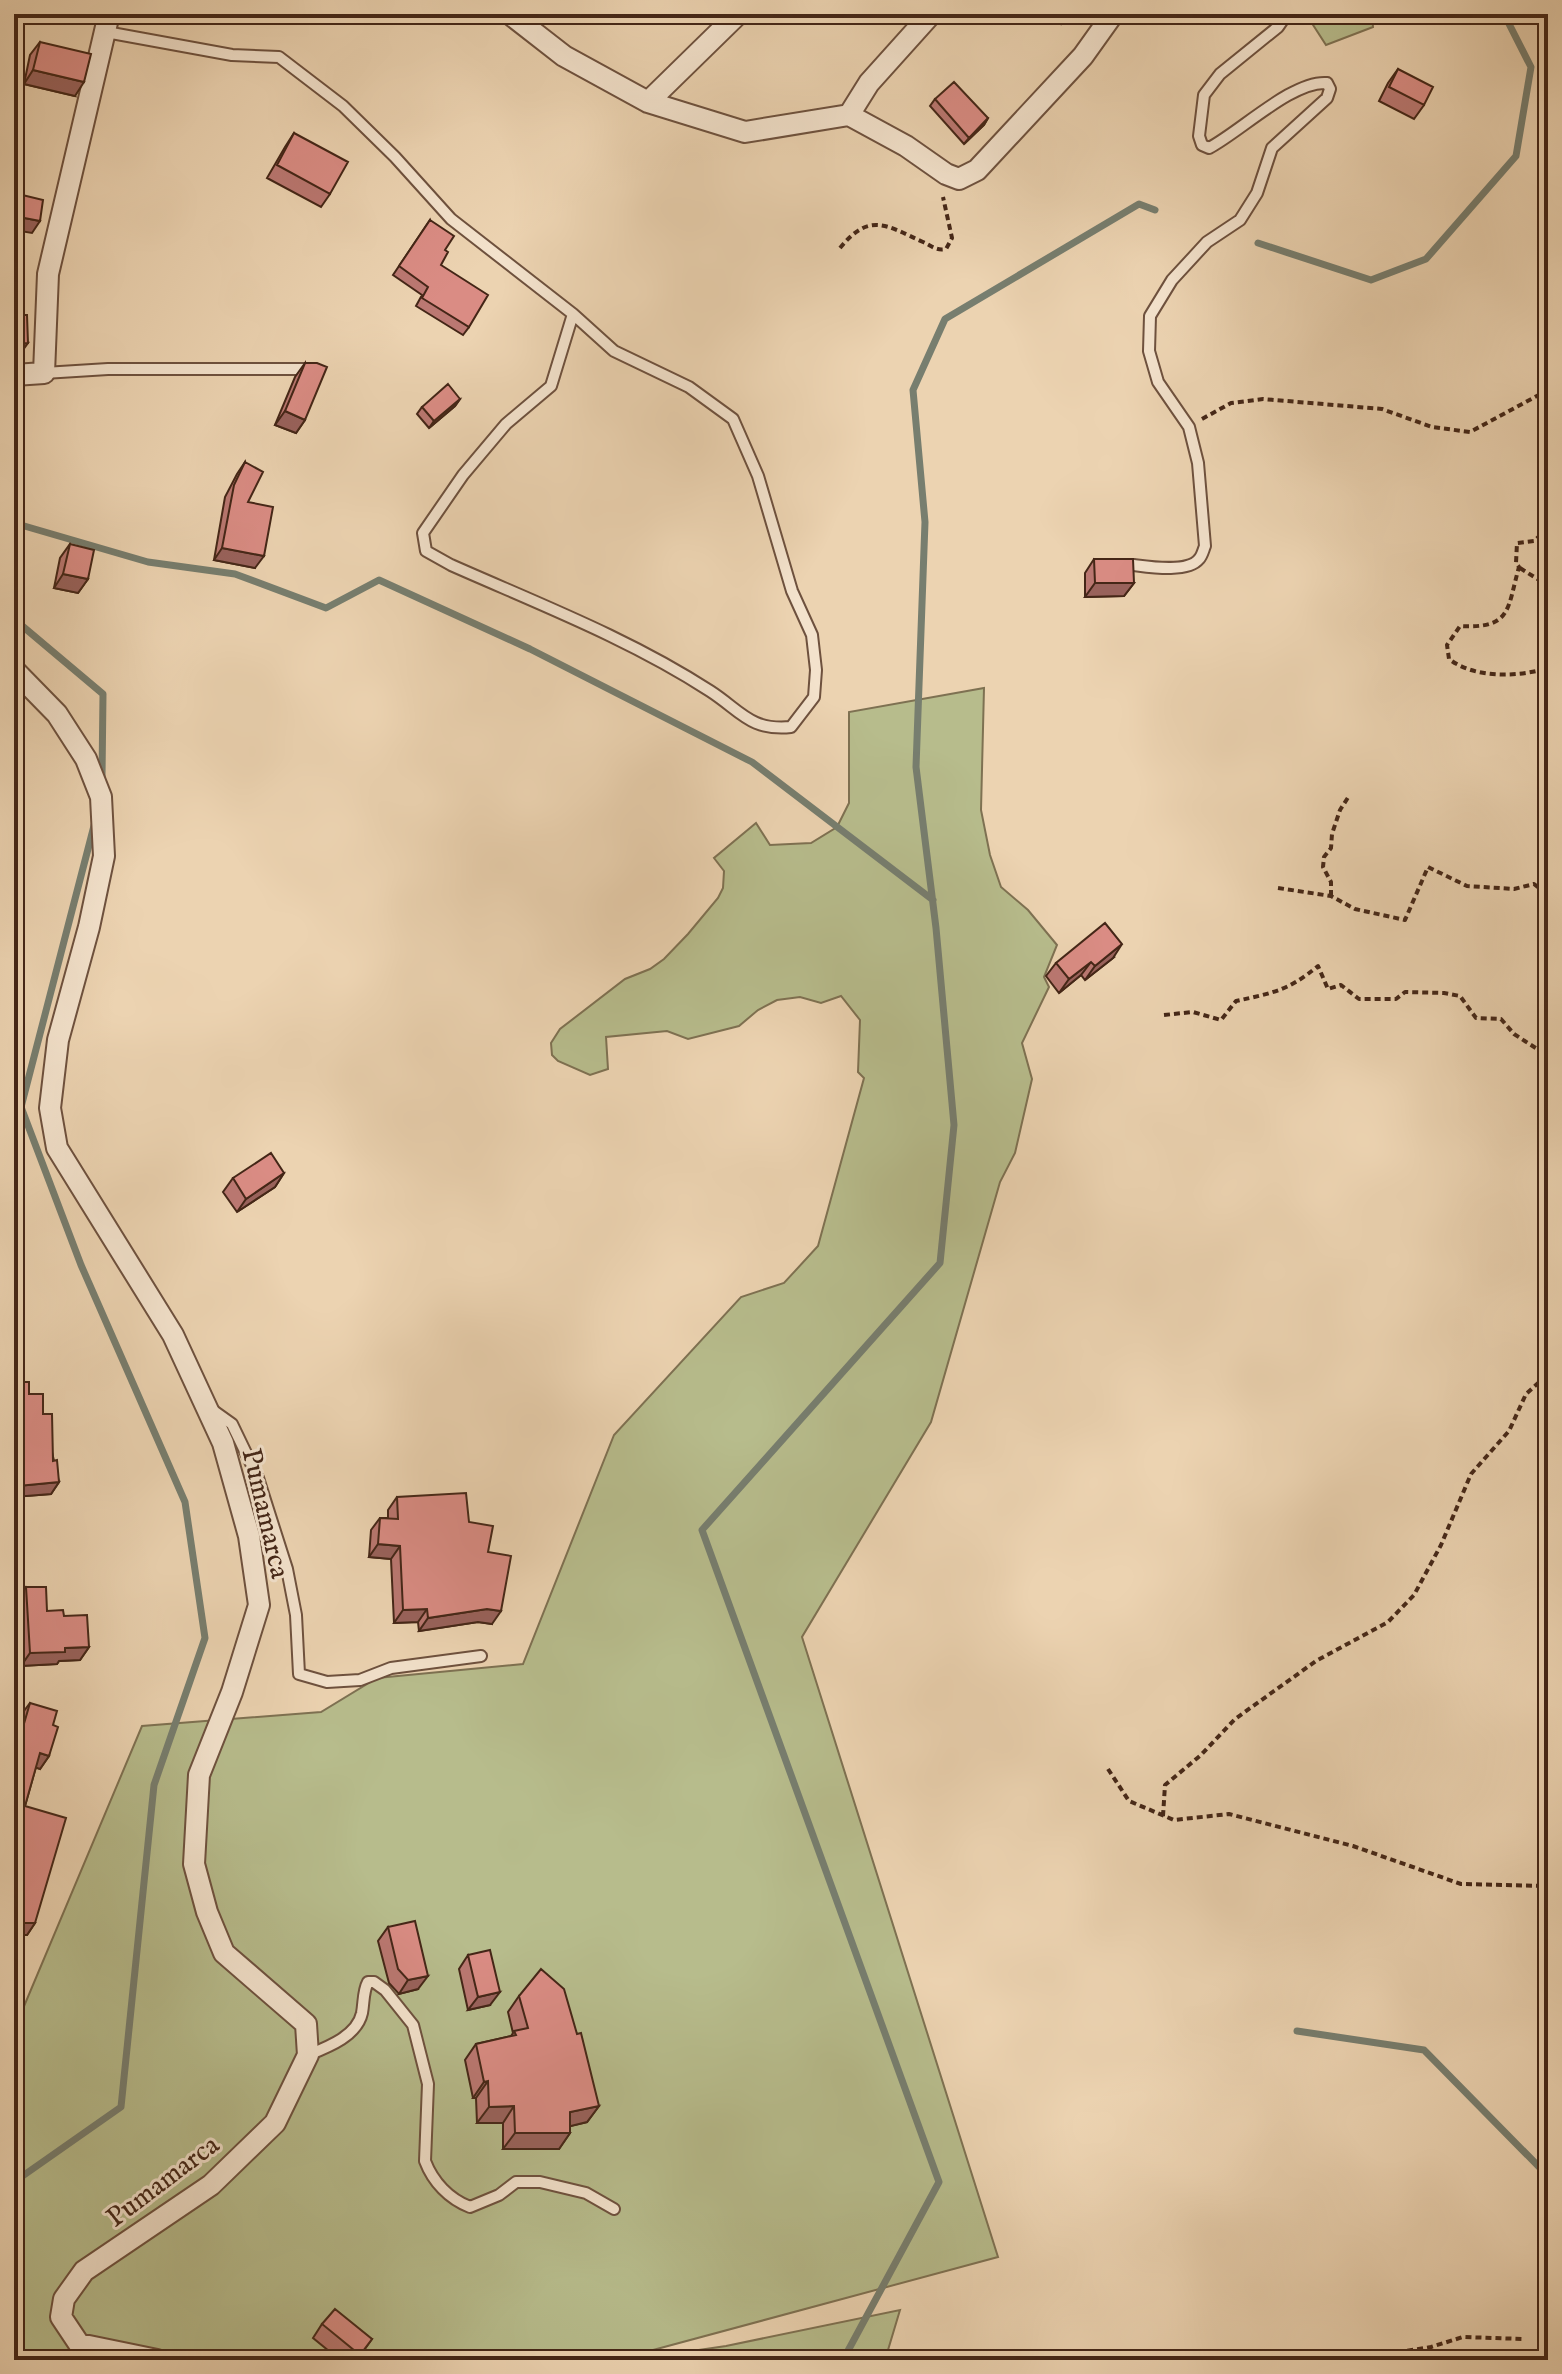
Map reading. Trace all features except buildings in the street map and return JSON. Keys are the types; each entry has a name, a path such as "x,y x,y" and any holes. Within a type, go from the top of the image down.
{"street":[{"path":"510,14 564,56 648,102 745,132 849,115 959,179 977,170 1072,68 1113,14"},
{"path":"648,102 738,14"},
{"path":"849,115 869,83 931,14"},
{"path":"14,375 44,373 48,274 107,23"},
{"name":"Pumamarca","path":"14,670 57,714 86,759 101,797 104,856 89,927 58,1040 50,1108 57,1148 173,1335 223,1443 249,1536 259,1605 232,1692 199,1775 194,1864 207,1912 224,1953 306,2024 308,2055 275,2123 211,2185 84,2271 64,2299 61,2317 79,2344 157,2360"}],"lane":[{"path":"1134,565 1164,568 1189,566 1200,559 1205,546 1198,463 1189,427 1158,382 1149,351 1150,316 1172,280 1207,242 1240,220 1257,193 1272,148 1327,98 1330,89 1327,83 1315,82 1264,109 1209,148 1202,145 1199,136 1204,95 1220,74 1278,27 1287,14"},
{"path":"107,23 232,55 279,57 343,106 451,219 573,314 614,351 689,387 733,419 758,476 792,591 812,635 816,670 814,697 791,727 769,729 741,715 682,673 628,644 426,551 423,533 463,475 506,424 551,386 573,314"},
{"path":"44,373 200,368 325,369"},
{"path":"206,1406 232,1424 258,1478 287,1569 296,1615 299,1674 327,1682 360,1680 391,1668 481,1656"},
{"path":"308,2055 345,2037 360,2020 365,1988 368,1982 374,1982 385,1990 413,2025 428,2084 425,2161 429,2172 453,2201 470,2207 499,2195 516,2182 540,2182 586,2193 614,2209"}],"path":[{"path":"840,248 864,227 875,224 897,230 938,251 946,249 952,238 943,192 959,179"},
{"path":"1189,427 1231,403 1263,399 1382,409 1432,427 1470,432 1548,390"},
{"path":"1548,517 1547,529 1534,541 1517,543 1516,563 1539,580 1548,592"},
{"path":"1519,567 1509,609 1498,621 1485,627 1460,626 1447,645 1449,659 1459,666 1504,674 1526,674 1548,668"},
{"path":"1331,896 1331,882 1323,867 1324,857 1331,848 1340,810 1349,796"},
{"path":"1278,888 1331,896 1355,909 1405,920 1428,867 1467,886 1514,889 1534,884 1548,895"},
{"path":"1164,1015 1193,1012 1221,1020 1236,1001 1271,995 1318,966 1328,989 1341,985 1359,999 1396,999 1405,992 1418,991 1460,996 1476,1018 1501,1019 1514,1034 1548,1056"},
{"path":"1163,1816 1165,1785 1201,1755 1235,1719 1316,1661 1388,1622 1414,1595 1441,1545 1471,1474 1509,1431 1526,1394 1548,1374"},
{"path":"1108,1769 1129,1801 1174,1820 1229,1814 1353,1846 1461,1884 1548,1886"},
{"path":"1348,2360 1431,2347 1463,2337 1523,2339"}],"green space":[{"path":"1306,14 1372,14 1373,27 1326,45"},
{"path":"984,688 981,810 990,855 1001,887 1028,910 1057,945 1044,977 1049,987 1022,1043 1032,1079 1015,1153 1000,1182 931,1422 802,1637 998,2257 616,2360 14,2360 14,2030 142,1726 321,1712 377,1678 523,1664 614,1435 741,1297 784,1283 818,1246 864,1078 858,1072 860,1020 841,996 821,1003 800,997 777,1000 758,1010 739,1026 688,1039 667,1031 606,1037 608,1069 590,1075 558,1061 552,1055 551,1043 560,1029 625,979 650,969 664,959 688,934 723,888 724,871 714,858 756,823 770,845 811,843 837,827 849,803 849,712"},
{"path":"900,2310 885,2360 659,2360 665,2355 726,2346"}],"waterway":[{"path":"1258,243 1371,280 1426,259 1516,156 1531,67 1504,14"},
{"path":"843,2360 939,2182 702,1530 940,1263 954,1125 936,928 916,767 925,522 913,390 945,319 1139,204 1155,210"},
{"path":"14,523 148,562 235,574 326,608 379,580 530,649 752,762 933,900"},
{"path":"14,619 103,694 102,778"},
{"path":"14,2182 121,2107 154,1785 205,1638 185,1502 81,1265 21,1107 95,822"},
{"path":"1297,2031 1424,2050 1548,2176"}]}
